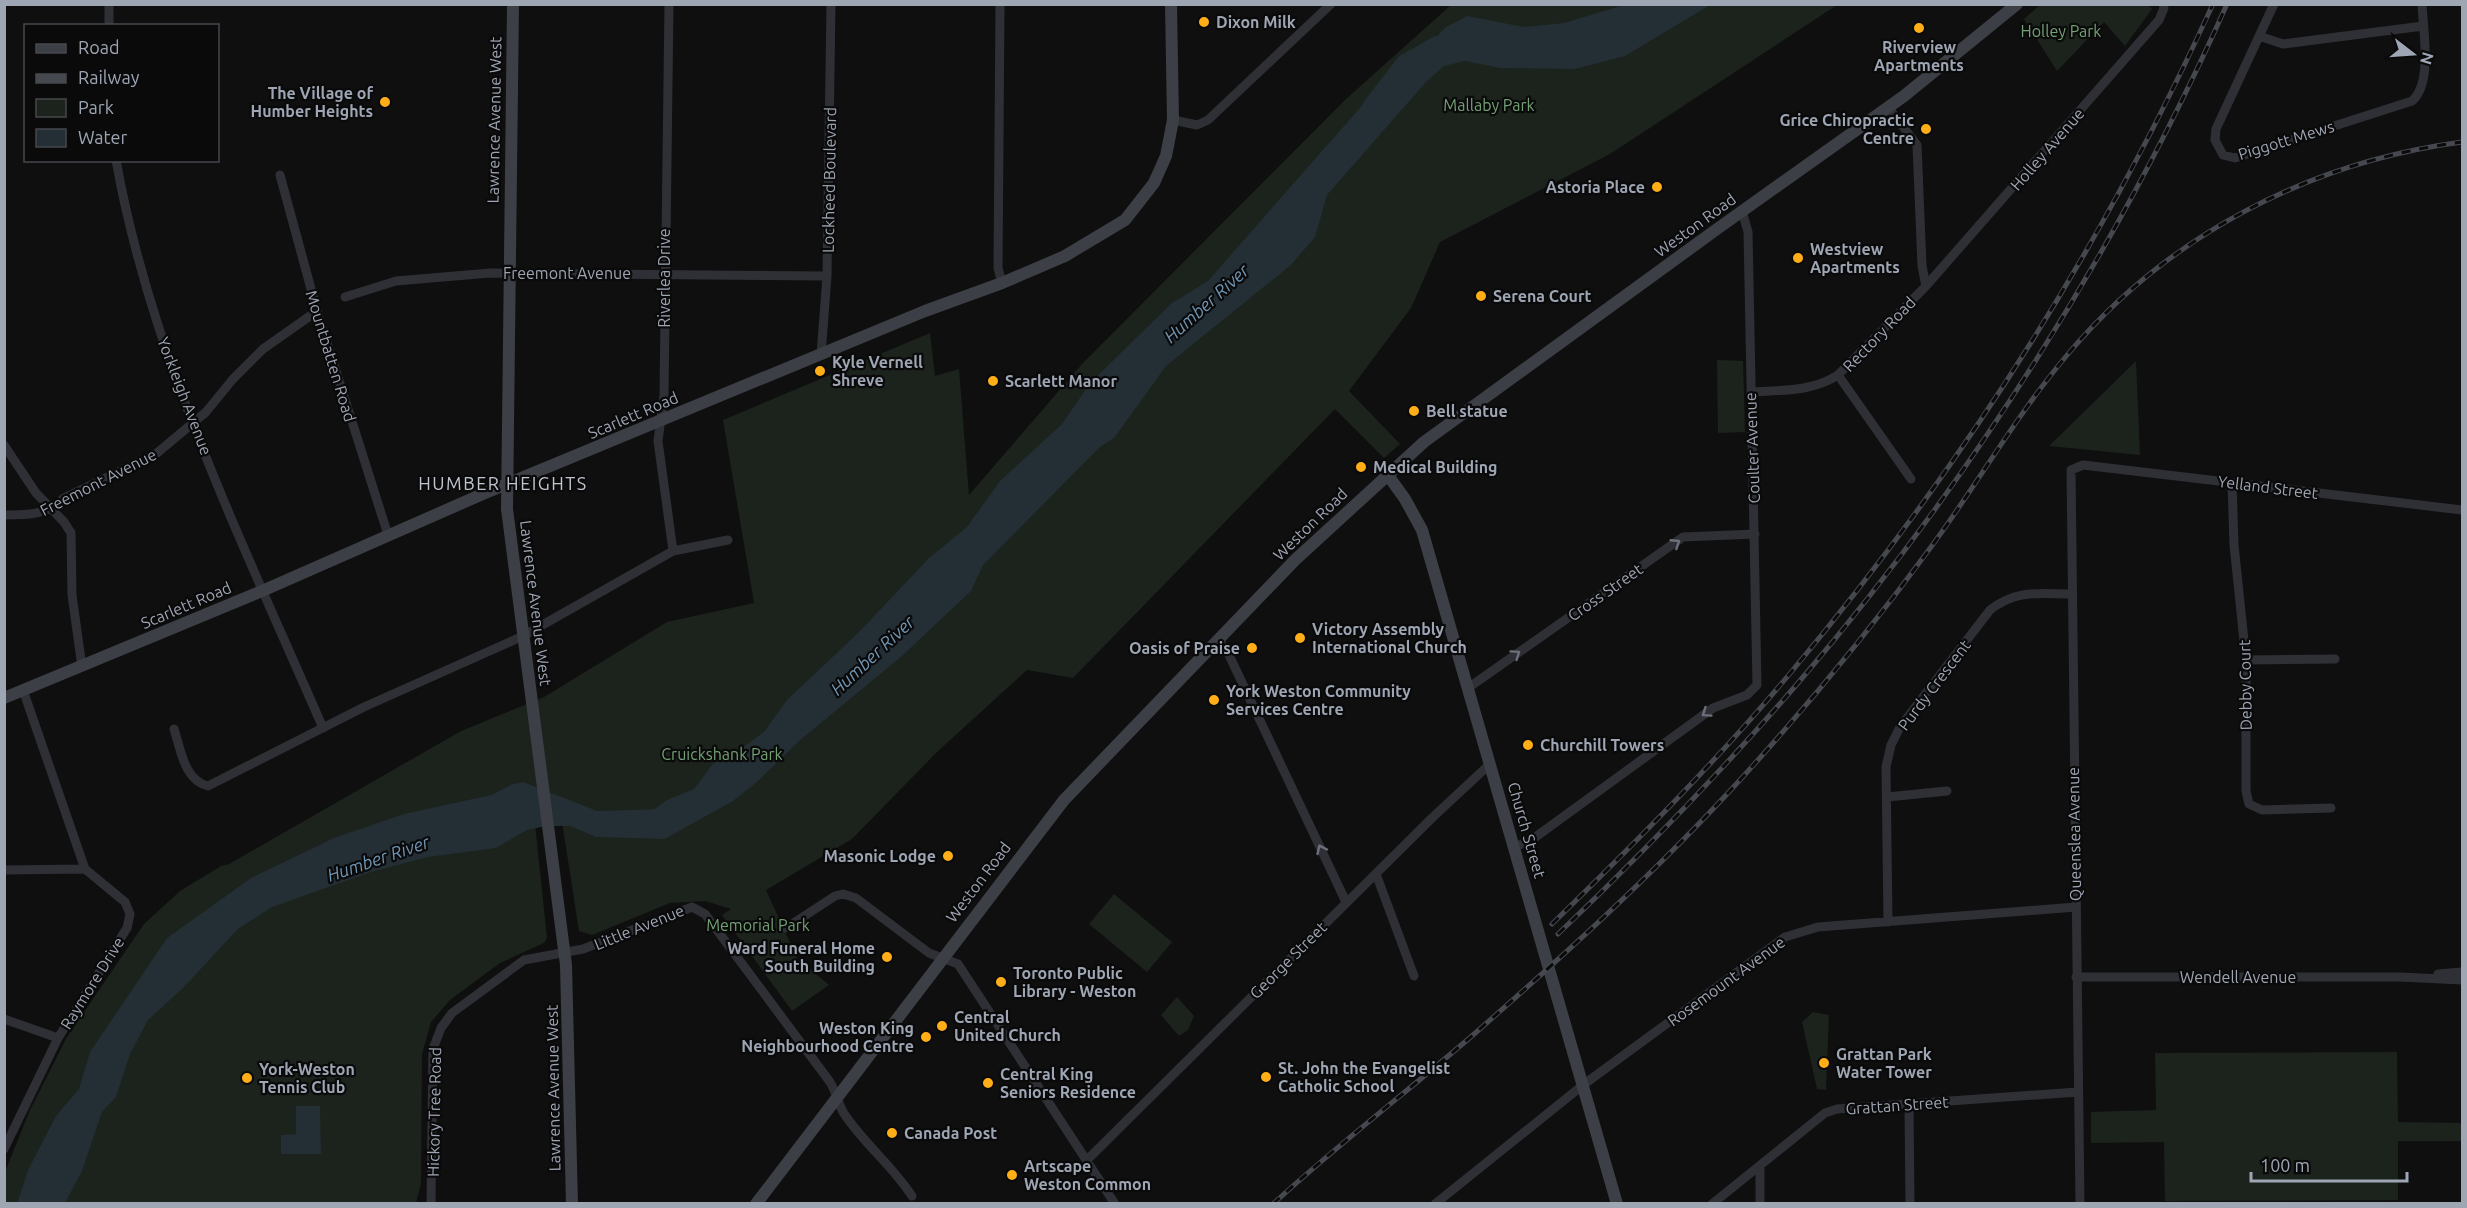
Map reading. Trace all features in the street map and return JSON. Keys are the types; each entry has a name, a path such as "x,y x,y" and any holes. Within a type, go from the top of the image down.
{"main road":[{"name":"Lawrence Avenue West","path":"513,4 508,273 507,510 564,952 572,1203"},
{"name":"Scarlett Road","path":"4,698 262,591 507,485 925,311 1002,284 1065,256 1125,220 1154,183 1166,156 1173,120 1171,4"},
{"name":"Weston Road","path":"756,1203 1064,800 1295,560 1387,474 1504,382 1924,81 2017,4"},
{"name":"Church Street","path":"1387,474 1406,499 1422,530 1617,1203"}],"street":[{"path":"109,4 109,24"},
{"name":"Riverlea Drive","path":"669,4 663,274 664,395 658,441 673,550"},
{"name":"Lockheed Boulevard","path":"821,355 827,276 831,4"},
{"path":"1000,4 998,268 1002,284"},
{"path":"1173,120 1197,125 1208,120 1331,4"},
{"name":"Piggott Mews","path":"2274,4 2216,129 2215,140 2223,155 2235,158 2412,101 2417,97 2425,74 2422,4"},
{"name":"Holley Avenue","path":"1926,286 2159,20 2164,6"},
{"path":"2259,36 2283,44 2423,26"},
{"name":"Rectory Road","path":"1750,392 1811,387 1826,383 1838,375 1926,286 1922,266 1917,145 1888,107"},
{"name":"Yorkleigh Avenue","path":"116,162 124,201 169,363 262,591 323,728"},
{"name":"Mountbatten Road","path":"280,175 317,310 388,535"},
{"name":"Coulter Avenue","path":"1514,847 1530,841 1713,708 1747,694 1757,685 1748,232 1742,211"},
{"name":"Freemont Avenue","path":"345,297 396,281 431,276 508,273 827,276"},
{"name":"Freemont Avenue","path":"4,515 39,514 53,509 64,498 158,453 194,423 263,349 317,310"},
{"path":"1838,375 1911,478"},
{"path":"4,445 30,485 53,509 71,533 72,595 82,667"},
{"name":"Yelland Street","path":"2074,467 2083,465 2463,510"},
{"name":"Queenslea Avenue","path":"2074,467 2069,475 2080,1203"},
{"name":"Debby Court","path":"2232,483 2234,545 2246,660 2246,791 2249,804 2262,810 2331,808"},
{"name":"Cross Street","path":"1468,688 1683,537 1755,534"},
{"path":"174,729 190,775 198,783 208,786 364,707 523,636 673,550 728,540"},
{"name":"Purdy Crescent","path":"1888,922 1886,767 1891,745 1900,727 1990,610 2005,598 2020,595 2071,594"},
{"path":"1219,640 1254,707 1346,902"},
{"path":"2246,660 2335,659"},
{"path":"4,870 85,869 23,690"},
{"name":"George Street","path":"1088,1159 1346,902 1490,764"},
{"path":"1887,797 1928,795 1947,791"},
{"name":"Raymore Drive","path":"4,1149 58,1038 127,928 130,914 125,902 85,869"},
{"path":"1376,874 1414,976"},
{"path":"786,928 835,896 843,894 856,898 929,952 958,964 1115,1203"},
{"name":"Little Avenue","path":"564,952 590,947 686,907 696,908 705,914 838,1094"},
{"name":"Rosemount Avenue","path":"1435,1203 1583,1085 1785,937 1818,927 2076,908"},
{"name":"Hickory Tree Road","path":"431,1203 432,1059 441,1028 461,1005 513,967 534,957 564,952"},
{"name":"Wendell Avenue","path":"2400,977 2463,972"},
{"name":"Wendell Avenue","path":"2076,977 2400,977 2463,980"},
{"path":"4,1018 58,1038"},
{"name":"Grattan Street","path":"1712,1203 1825,1113 1837,1109 1909,1106 2078,1092"},
{"path":"838,1094 844,1113 892,1168 912,1196"},
{"path":"1909,1106 1910,1203"},
{"path":"1760,1166 1761,1203"}],"green space":[{"path":"1451,5 1837,5 1610,154 1440,242 1411,308 1349,391 1400,444 1384,458 1335,409 1073,678 1027,670 937,752 852,839 766,890 797,958 829,985 792,1011 722,915 731,909 705,901 670,903 592,935 579,931 558,796 531,786 547,938 544,943 500,963 450,1000 431,1022 422,1054 421,1183 416,1203 5,1204 5,1172 30,1110 67,1037 144,924 180,891 461,731 544,697 667,622 754,603 723,420 930,333 935,376 959,369 969,495 1082,364 1346,99"},
{"name":"Holley Park","path":"2040,5 2148,5 2152,9 2125,46 2104,22 2057,71 2024,19"},
{"path":"1717,360 1743,361 1745,432 1718,433"},
{"path":"2136,361 2140,455 2049,446"},
{"path":"1114,894 1172,942 1147,972 1089,924"},
{"path":"1177,997 1194,1016 1188,1030 1179,1036 1161,1015"},
{"path":"1813,1012 1829,1015 1826,1090 1817,1089 1802,1022"},
{"path":"2397,1052 2398,1122 2462,1123 2462,1141 2398,1141 2398,1200 2165,1201 2164,1142 2091,1143 2091,1112 2156,1110 2155,1053"}],"water":[{"path":"1624,5 1710,5 1625,56 1575,69 1500,68 1465,61 1444,66 1426,82 1327,195 1315,237 1291,265 1166,366 1114,438 1100,447 983,565 971,591 902,656 799,741 758,781 733,801 665,839 596,837 570,826 546,826 527,830 496,848 428,857 371,872 272,907 238,929 183,988 148,1020 130,1054 116,1097 102,1112 82,1171 65,1203 17,1204 28,1170 56,1116 79,1089 90,1052 167,938 251,878 334,838 404,814 491,795 513,784 523,782 628,823 638,821 667,800 694,789 719,756 739,750 764,732 787,700 860,631 929,558 967,527 1000,481 1062,424 1091,382 1172,303 1208,281 1366,101 1391,83 1446,27 1467,16 1524,27 1564,23"},
{"path":"296,1106 320,1106 321,1154 281,1154 281,1135 296,1134"}],"waterway":[{"name":"Humber River","path":"1371,107 1405,63 1437,45"},
{"name":"Humber River","path":"599,820 664,818"}],"railway":[{"path":"1552,924 1735,737 1792,671 1914,515 2025,352 2076,267 2171,93 2213,4"},
{"path":"1558,934 1681,812 1769,716 1861,607 1922,527 1981,444 2089,272 2139,184 2227,4"},
{"path":"1273,1204 1539,977 1698,825 1807,704 1883,611 1948,523 2049,377 2107,312 2150,273 2197,240 2246,211 2297,186 2350,167 2406,152 2462,142"}],"place":[{"name":"Dixon Milk","path":"1204,22"},
{"name":"Riverview Apartments","path":"1919,28"},
{"name":"The Village of Humber Heights","path":"385,102"},
{"name":"Grice Chiropractic Centre","path":"1926,129"},
{"name":"Astoria Place","path":"1657,187"},
{"name":"Westview Apartments","path":"1798,258"},
{"name":"Serena Court","path":"1481,296"},
{"name":"Kyle Vernell Shreve","path":"820,371"},
{"name":"Scarlett Manor","path":"993,381"},
{"name":"Bell statue","path":"1414,411"},
{"name":"Medical Building","path":"1361,467"},
{"name":"Victory Assembly International Church","path":"1300,638"},
{"name":"Oasis of Praise","path":"1252,648"},
{"name":"York Weston Community Services Centre","path":"1214,700"},
{"name":"Churchill Towers","path":"1528,745"},
{"name":"Masonic Lodge","path":"948,856"},
{"name":"Ward Funeral Home South Building","path":"887,957"},
{"name":"Toronto Public Library - Weston","path":"1001,982"},
{"name":"Central United Church","path":"942,1026"},
{"name":"Weston King Neighbourhood Centre","path":"926,1037"},
{"name":"Grattan Park Water Tower","path":"1824,1063"},
{"name":"St. John the Evangelist Catholic School","path":"1266,1077"},
{"name":"York-Weston Tennis Club","path":"247,1078"},
{"name":"Central King Seniors Residence","path":"988,1083"},
{"name":"Canada Post","path":"892,1133"},
{"name":"Artscape Weston Common","path":"1012,1175"}],"district":[{"name":"HUMBER HEIGHTS","path":"503,483"}],"park label":[{"name":"Mallaby Park","path":"1489,105"},
{"name":"Cruickshank Park","path":"722,754"},
{"name":"Memorial Park","path":"758,925"}]}
